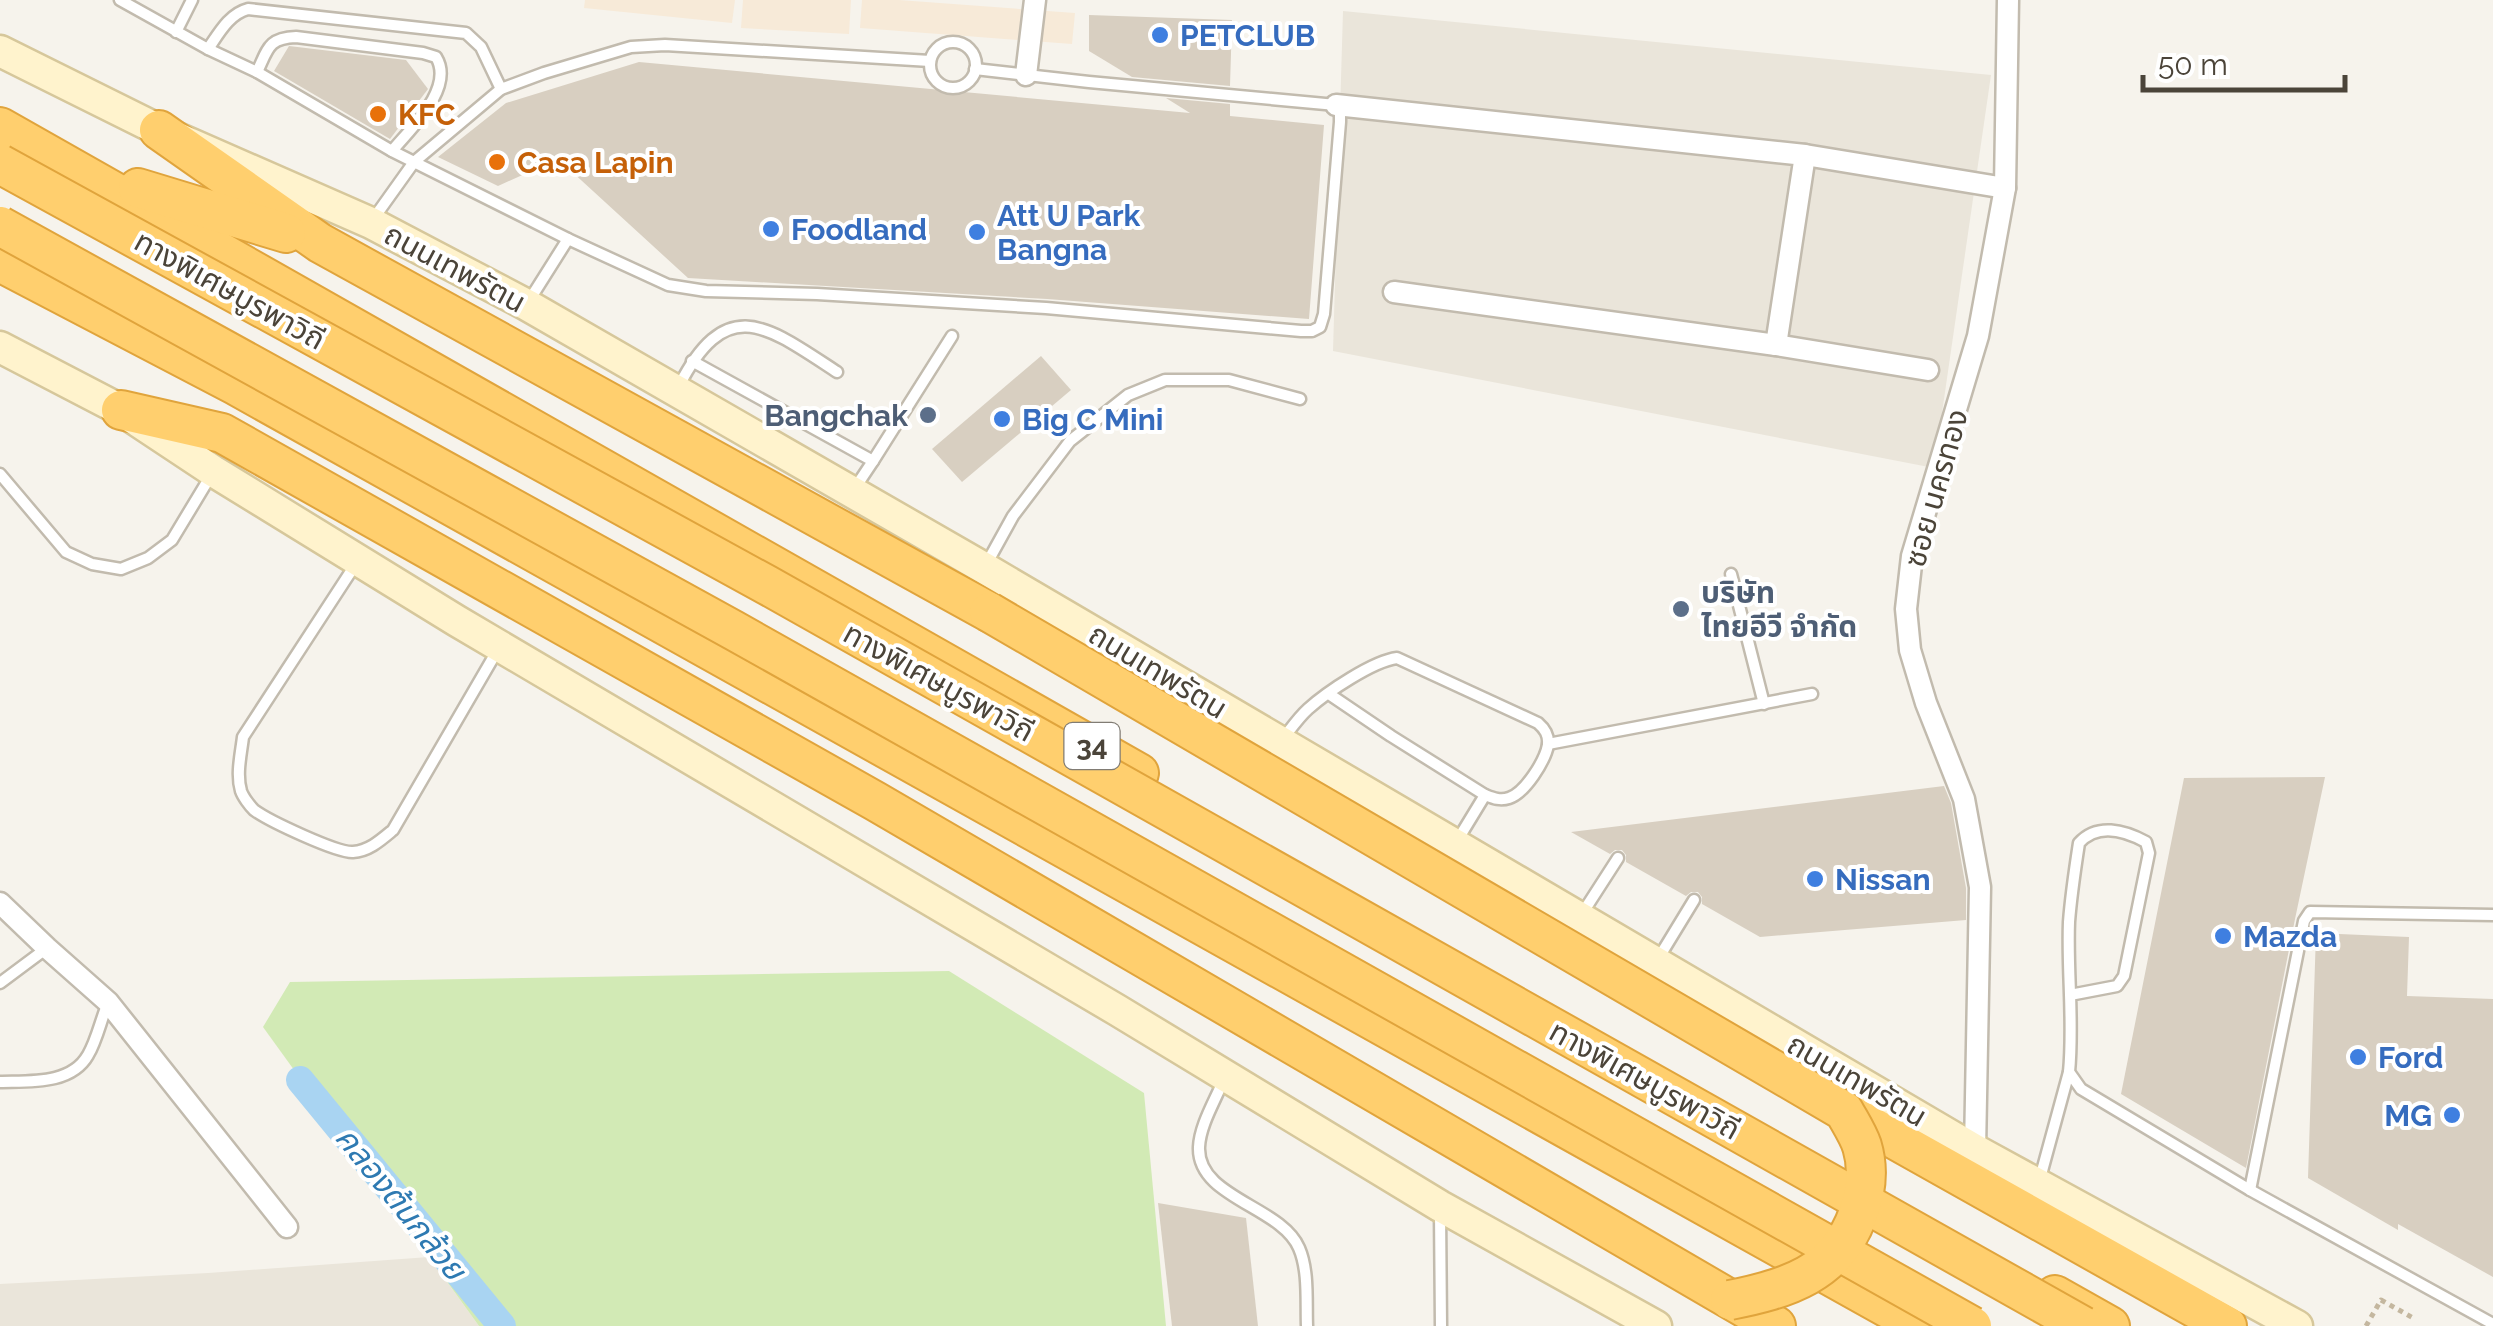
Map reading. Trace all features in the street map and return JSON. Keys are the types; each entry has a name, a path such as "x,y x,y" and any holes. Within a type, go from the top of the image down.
{"highway":[{"name":"34","path":"0,127 2110,1326"},
{"path":"159,130 320,243 989,612 1844,1111 2226,1326"},
{"name":"ทางพิเศษบูรพาวิถี","path":"0,164 750,576 2083,1326"},
{"path":"74,168 320,243"},
{"name":"ทางพิเศษบูรพาวิถี","path":"0,226 716,620 1972,1326"},
{"path":"0,262 235,385 1920,1326"},
{"path":"222,432 235,385"},
{"path":"121,410 222,432 875,801 1776,1326"},
{"path":"1730,1300 1772,1292 1806,1277 1843,1245 1864,1198 1867,1170 1862,1144 1844,1111"}],"main road":[{"name":"ถนนเทพรัตน","path":"0,51 159,130 371,223 527,305 984,568 1975,1150 2297,1326"},
{"path":"0,346 121,410 213,471 500,646 1440,1206 1656,1326"}],"street":[{"path":"1026,75 1035,0"},
{"name":"ซอย นครทอง","path":"1975,1150 1980,887 1964,799 1910,650 1906,608 1912,556 1978,336 2006,188 2008,0"},
{"path":"1336,104 1806,154 2006,188"},
{"path":"1776,345 1806,154"},
{"path":"1394,292 1928,370"},
{"path":"0,903 108,1002 286,1227"}],"lane":[{"path":"120,0 257,72 392,152 644,275 685,289 1046,308 1312,330 1320,326 1340,122 1336,104 975,68"},
{"path":"176,32 192,0"},
{"path":"208,49 230,18 248,9 466,33 481,47 500,89"},
{"path":"257,72 271,43 282,38 436,57 442,67 440,86 392,152"},
{"path":"953,42 972,53 973,76 962,86 948,87 936,80 930,61 938,47 953,42"},
{"path":"371,223 414,162 500,89 544,72 645,45 930,61"},
{"path":"527,305 568,239"},
{"path":"676,392 710,338 732,328 755,327 776,333 838,372"},
{"path":"852,492 952,336"},
{"path":"692,361 873,461"},
{"path":"984,568 1013,516 1070,442 1128,395 1165,380 1229,380 1300,399"},
{"path":"0,474 66,552 92,564 120,569 148,558 172,540 213,471"},
{"path":"358,560 244,737 239,770 241,792 252,809 346,852 359,852 376,844 393,830 500,646"},
{"path":"1731,574 1764,704"},
{"path":"1280,743 1308,709 1329,694 1372,665 1398,658 1538,723 1546,730 1548,744 1533,777 1515,797 1500,800 1484,795 1329,694"},
{"path":"1548,744 1812,694"},
{"path":"1454,846 1484,795"},
{"path":"2038,1184 2069,1072 2069,924 2079,843 2087,834 2103,830 2132,834 2146,842 2149,853 2124,976 2117,986 2070,995"},
{"path":"1579,918 1618,858"},
{"path":"1657,962 1694,900"},
{"path":"2250,1190 2304,922 2310,912 2493,915"},
{"path":"0,984 47,948"},
{"path":"0,1082 66,1076 87,1058 108,1002"},
{"path":"2069,1072 2081,1088 2250,1190 2493,1324"},
{"path":"1225,1076 1201,1138 1203,1168 1216,1183 1291,1234 1300,1250 1304,1271 1306,1326"},
{"path":"1440,1206 1440,1326"}],"path":[{"path":"2366,1326 2381,1300 2415,1319"}],"shaded area":[{"path":"585,0 735,0 732,23 584,8"},
{"path":"743,0 851,0 849,34 741,28"},
{"path":"862,0 1075,13 1072,44 860,28"},
{"path":"1343,11 1991,75 1934,468 1333,351"},
{"path":"429,1257 479,1326 0,1326 0,1284"}],"green space":[{"path":"949,971 1144,1093 1166,1326 479,1326 263,1027 290,982"}],"building":[{"name":"PETCLUB","path":"1089,15 1232,20 1230,86 1132,77 1089,51"},
{"name":"KFC","path":"289,46 406,60 428,89 390,139 274,71"},
{"name":"Att U Park Bangna","path":"639,62 1190,113 1166,98 1230,104 1230,116 1324,125 1309,319 688,278 558,159 498,186 438,157 506,103"},
{"name":"Big C Mini","path":"1041,356 1071,390 962,482 932,449"},
{"name":"Mazda","path":"2325,777 2246,1168 2121,1094 2184,778"},
{"name":"Nissan","path":"1944,786 1951,803 1966,888 1966,920 1760,937 1702,904 1698,892 1686,896 1626,862 1622,850 1610,854 1571,832"},
{"path":"2316,933 2409,937 2407,996 2493,999 2493,1277 2398,1224 2398,1230 2308,1178"},
{"path":"1158,1203 1246,1218 1258,1326 1172,1326"}],"waterway":[{"name":"คลองต้นกล้วย","path":"300,1080 502,1326"}],"place":[{"name":"PETCLUB","path":"1160,35"},
{"name":"KFC","path":"378,114"},
{"name":"Casa Lapin","path":"497,162"},
{"name":"Foodland","path":"771,229"},
{"name":"Att U Park Bangna","path":"977,232"},
{"name":"Bangchak","path":"928,415"},
{"name":"Big C Mini","path":"1002,419"},
{"name":"บริษัท ไทยอีวี จำกัด","path":"1681,609"},
{"name":"Nissan","path":"1815,879"},
{"name":"Mazda","path":"2223,936"},
{"name":"Ford","path":"2358,1057"},
{"name":"MG","path":"2452,1115"}]}
